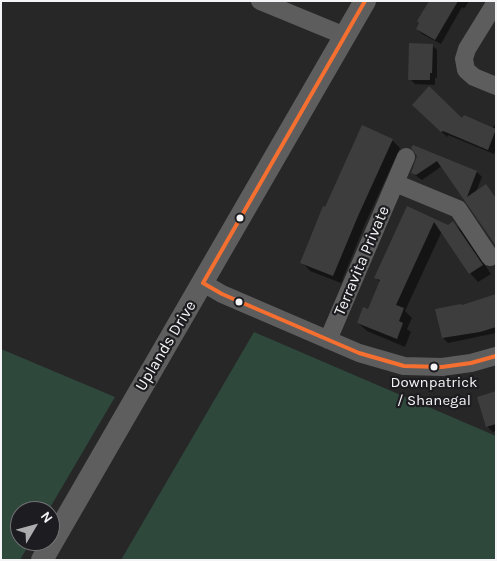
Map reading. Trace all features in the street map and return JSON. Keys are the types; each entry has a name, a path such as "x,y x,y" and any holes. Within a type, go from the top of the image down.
{"main road":[{"name":"Uplands Drive","path":"42,560 203,284 364,1"}],"street":[{"path":"260,1 345,36"},
{"path":"496,2 468,49 464,60 466,70 474,77 496,86"},
{"name":"Terravita Private","path":"328,340 406,157"},
{"path":"395,183 458,209 490,257"},
{"path":"203,284 359,353 404,366 442,367 471,363 496,356"}],"green space":[{"path":"254,332 496,436 496,560 121,560"},
{"path":"1,349 115,397 54,501 10,501 10,551 25,551 20,560 1,560"}],"building":[{"path":"429,1 458,1 435,40 416,29 419,23 417,21"},
{"path":"409,43 433,44 430,80 408,80"},
{"path":"429,86 462,118 464,115 496,129 488,150 443,131 441,132 412,105"},
{"path":"362,125 393,139 333,276 300,263 323,206 325,207"},
{"path":"413,145 477,171 467,197 486,184 496,198 496,246 437,161 416,175 411,173 417,156 411,148"},
{"path":"407,206 448,225 453,221 483,265 469,274 434,222 396,305 404,308 399,321 403,323 397,339 357,323 363,307 368,309 380,280 374,278"},
{"path":"496,294 496,327 480,332 442,338 435,309 462,305"},
{"path":"496,391 496,424 486,427 477,397"}],"transit line":[{"path":"203,283 365,1"},
{"path":"203,283 222,294 359,353 404,366 442,367 471,363 496,356"}],"place":[{"name":"Downpatrick / Shanegal","path":"434,367"}]}
